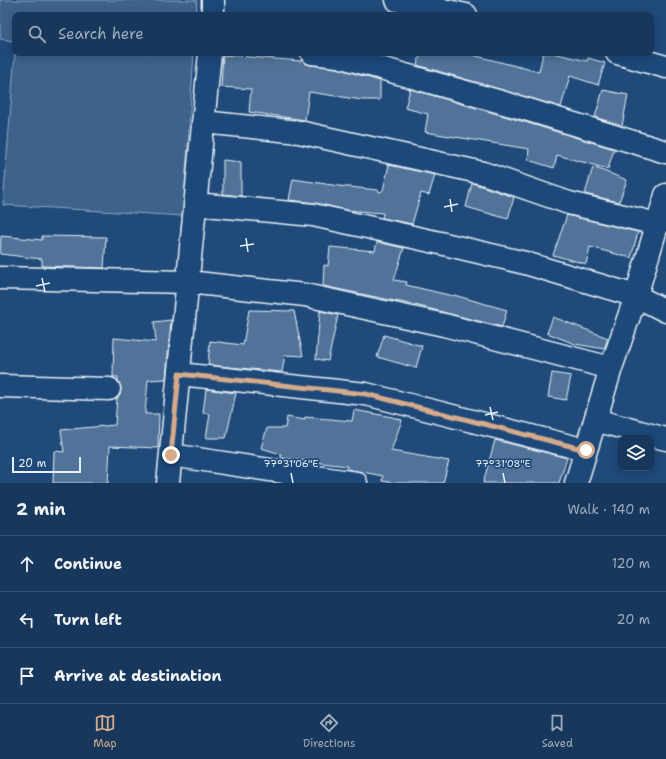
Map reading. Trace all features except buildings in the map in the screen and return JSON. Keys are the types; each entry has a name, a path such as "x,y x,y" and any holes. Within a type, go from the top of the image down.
{"street":[{"path":"213,0 213,12"},
{"path":"397,0 452,12"},
{"path":"168,483 210,56"},
{"path":"338,56 522,108 666,152"},
{"path":"628,56 666,66"},
{"path":"203,122 299,132 483,173 569,203 657,224"},
{"path":"576,483 611,368 636,296 666,195"},
{"path":"195,204 313,215 440,243 525,263 636,296 666,310"},
{"path":"0,278 188,282 305,295 444,325 611,368"},
{"path":"179,374 366,394 586,450"},
{"path":"0,386 109,389"},
{"path":"595,420 666,439"},
{"path":"171,455 356,483"}],"shaded area":[{"path":"0,0 197,0 196,12 12,12 12,41 0,39"},
{"path":"15,56 194,56 183,216 3,205"}],"route":[{"path":"171,455 179,374 366,394 586,450"}]}
